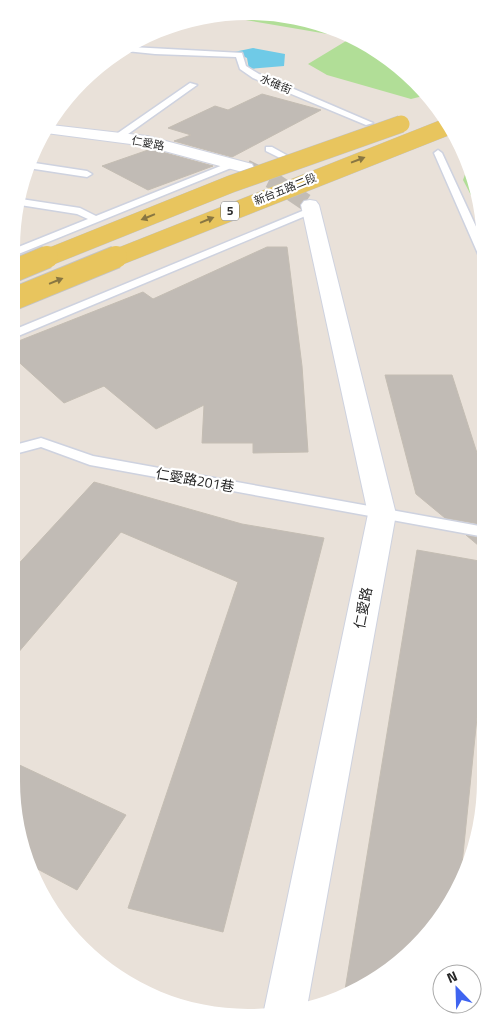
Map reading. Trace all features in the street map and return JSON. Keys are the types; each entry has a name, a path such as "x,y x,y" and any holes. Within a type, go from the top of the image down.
{"main road":[{"name":"新台五路二段","path":"20,268 231,184 415,120"},
{"name":"新台五路二段","path":"20,296 257,200 442,129"}],"street":[{"name":"仁愛路","path":"55,129 146,141 239,166"},
{"name":"仁愛路","path":"286,1006 382,514 311,207"}],"lane":[{"name":"水碓街","path":"134,51 147,53 223,53 239,55 243,67 256,76 369,123"},
{"path":"118,137 193,85"},
{"path":"270,149 295,162"},
{"path":"438,153 477,240"},
{"path":"35,166 87,174"},
{"path":"20,250 95,219 239,166"},
{"path":"24,203 80,211 95,219"},
{"path":"20,331 311,207"},
{"name":"仁愛路201巷","path":"20,448 41,442 90,460 477,531"}],"green space":[{"path":"245,20 293,24 328,34"},
{"path":"345,42 388,67 419,97 411,99 327,75 308,64"},
{"path":"465,175 470,194 463,180"}],"water":[{"path":"253,48 285,54 284,66 249,69 247,58 234,52"}],"building":[{"path":"262,94 321,110 232,157 174,141 191,135 168,128 215,106 228,110"},
{"path":"151,149 213,166 148,190 102,166"},
{"path":"267,247 287,247 302,366 308,452 253,453 253,443 202,443 204,405 156,429 104,386 64,403 20,363 20,340 143,292 153,299"},
{"path":"385,375 452,375 477,453 477,524 445,518 416,494"},
{"path":"94,482 242,524 324,538 223,932 128,908 238,582 121,532 20,650 20,562"},
{"path":"466,535 477,537 477,544"},
{"path":"417,550 477,561 477,717 462,862 446,895 430,920 410,942 388,962 345,987"},
{"path":"20,765 126,815 77,890 37,868 24,825 20,795"}],"tunnel":[{"path":"246,168 277,183 310,205"}]}
